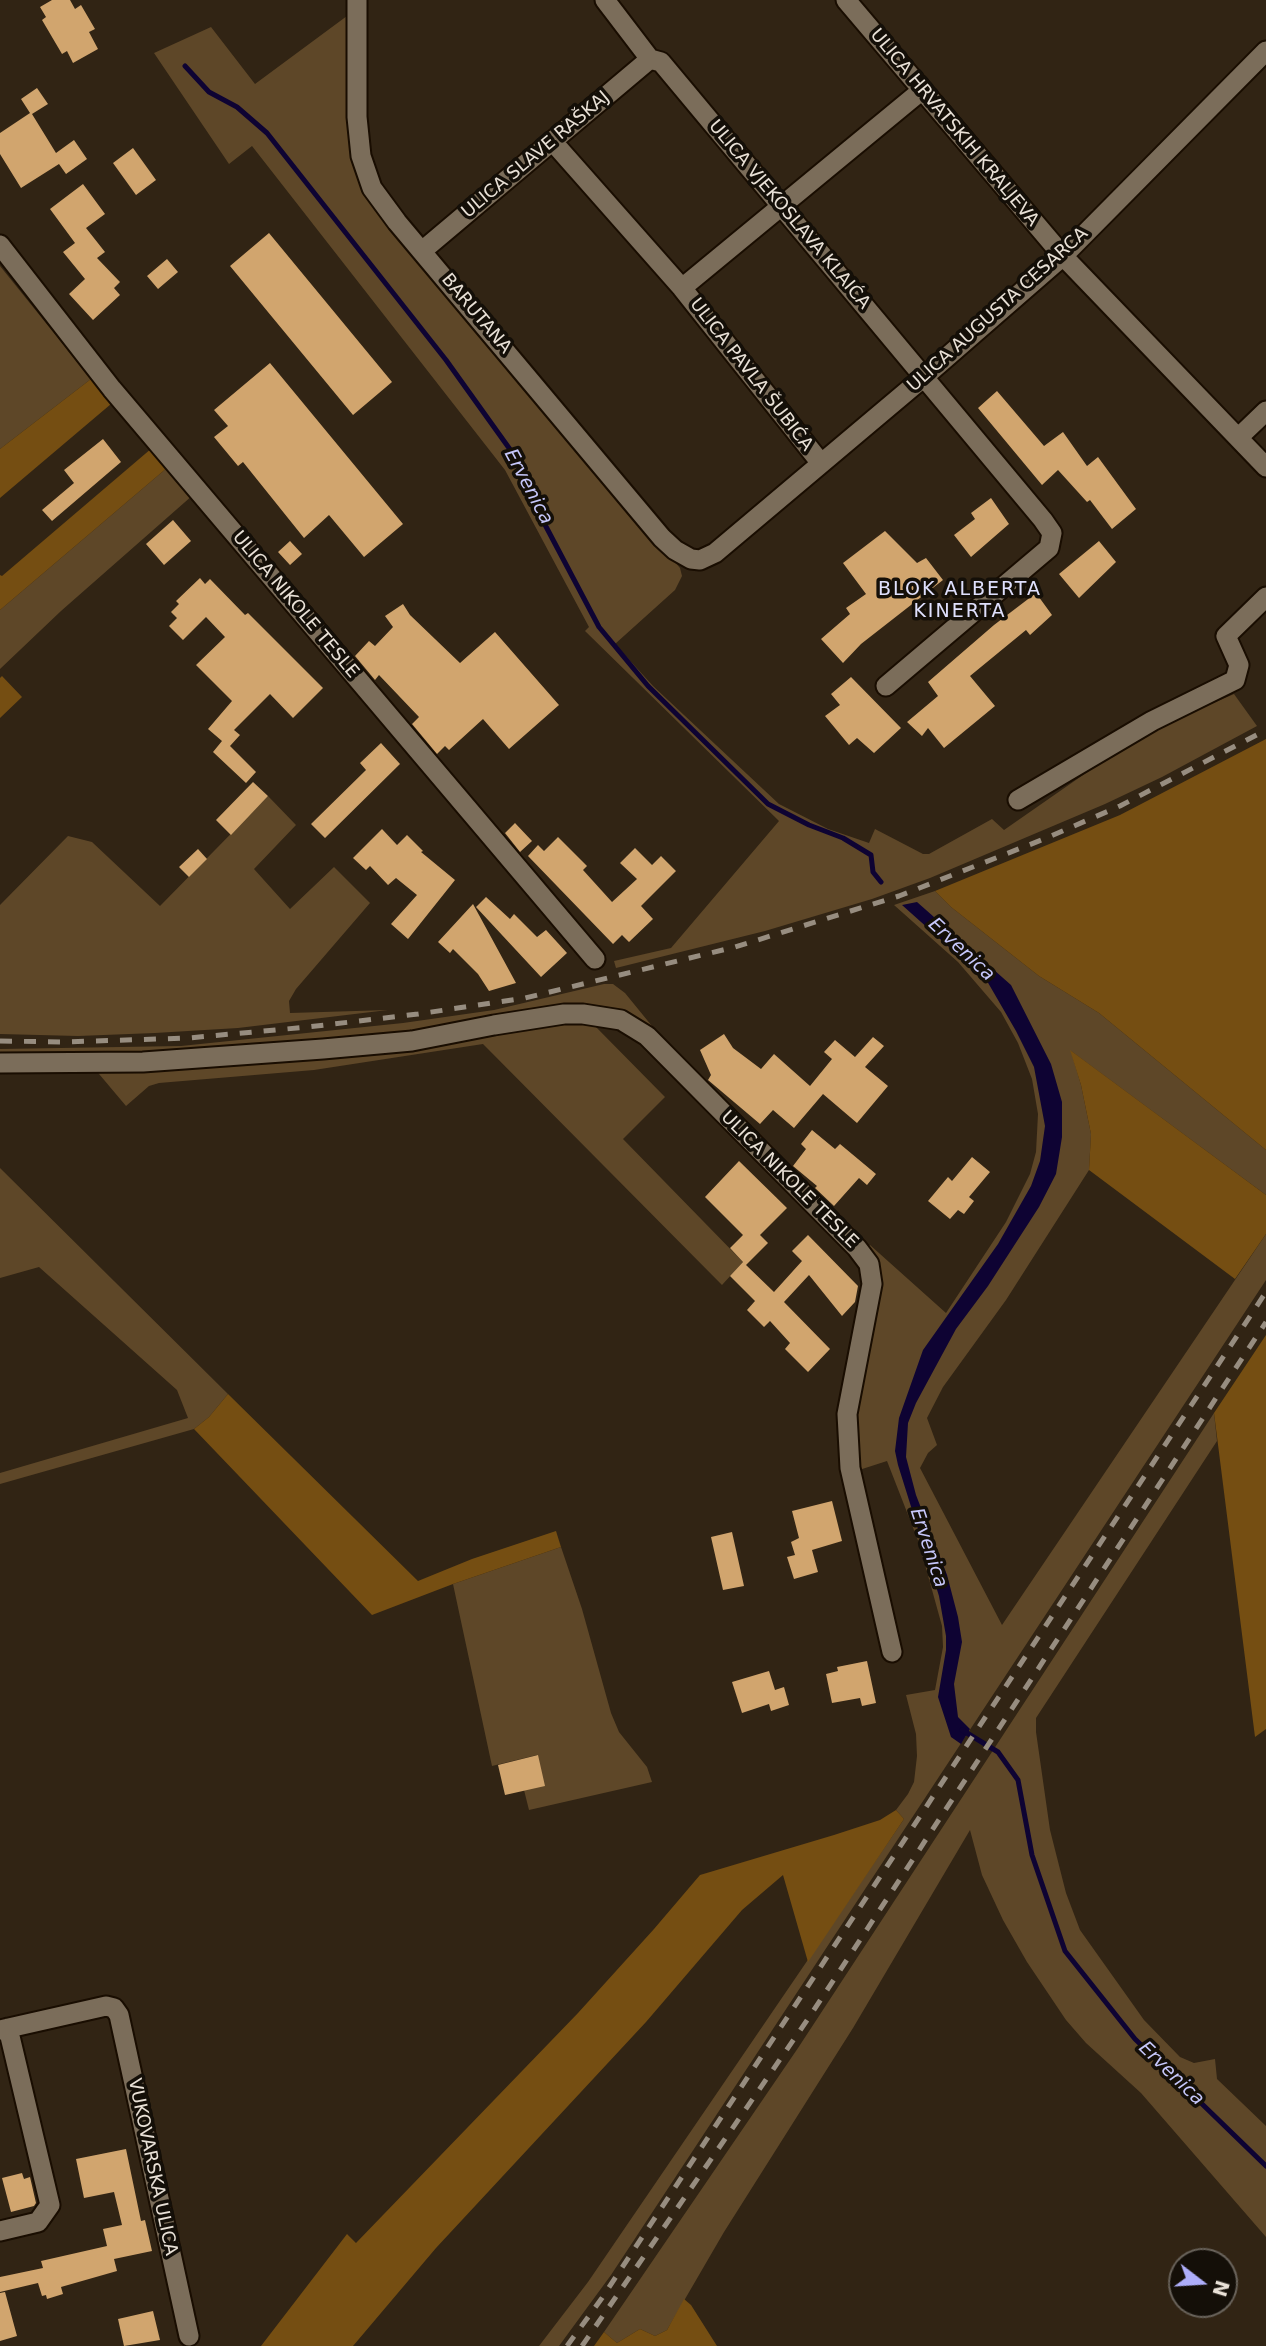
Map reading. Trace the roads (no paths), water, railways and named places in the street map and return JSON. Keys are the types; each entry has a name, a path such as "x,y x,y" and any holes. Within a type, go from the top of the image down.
{"street":[{"name":"BARUTANA","path":"357,0 361,156 372,188 397,222 662,538 691,559 700,560 715,552"},
{"name":"ULICA VJEKOSLAVA KLAIĆA","path":"605,0 650,59 661,62 924,377"},
{"name":"ULICA HRVATSKIH KRALJEVA","path":"846,0 1063,256 1266,467"},
{"name":"ULICA AUGUSTA CESARCA","path":"715,552 924,377 1063,256 1266,51"},
{"name":"ULICA SLAVE RAŠKAJ","path":"422,251 650,59"},
{"name":"ULICA PAVLA ŠUBIĆA","path":"682,288 921,90"},
{"name":"ULICA PAVLA ŠUBIĆA","path":"553,142 682,288 820,462"},
{"name":"ULICA NIKOLE TESLE","path":"0,246 121,400 595,959"},
{"path":"886,686 1049,548 1052,533 924,377"},
{"path":"1238,437 1266,411"},
{"path":"1018,800 1152,721 1235,680 1239,665 1226,636 1266,597"},
{"name":"ULICA NIKOLE TESLE","path":"0,1063 144,1062 310,1050 412,1041 564,1014 621,1020 647,1036 857,1248 869,1264 872,1284 847,1414 849,1468 892,1652"},
{"name":"VUKOVARSKA ULICA","path":"4,2029 106,2006 114,2008 119,2015 189,2336"},
{"path":"0,2231 38,2222 50,2205 4,2029"}],"water":[{"path":"917,902 1011,985 1051,1064 1062,1102 1062,1137 1056,1174 1039,1207 988,1286 956,1329 908,1423 906,1457 916,1495 947,1575 958,1617 962,1642 954,1684 958,1717 970,1729 961,1744 951,1737 938,1697 946,1636 939,1596 898,1465 895,1451 899,1418 923,1350 998,1244 1031,1186 1040,1161 1045,1126 1034,1067 1016,1031 987,981 902,905"}],"waterway":[{"name":"Ervenica","path":"185,66 209,92 237,107 267,133 446,360 514,455 542,519 599,627 648,686 768,804 809,825 843,838 871,855 873,872 881,882"},
{"name":"Ervenica","path":"962,1730 998,1752 1018,1780 1032,1855 1065,1951 1135,2039 1266,2166"}],"railway":[{"path":"0,1041 188,1038 418,1014 525,998 735,947 899,896 1044,839 1120,806 1266,730"},
{"path":"567,2346 602,2298 1266,1292"},
{"path":"582,2346 810,2016 1266,1322"}],"district":[{"name":"BLOK ALBERTA KINERTA","path":"960,601"}]}
